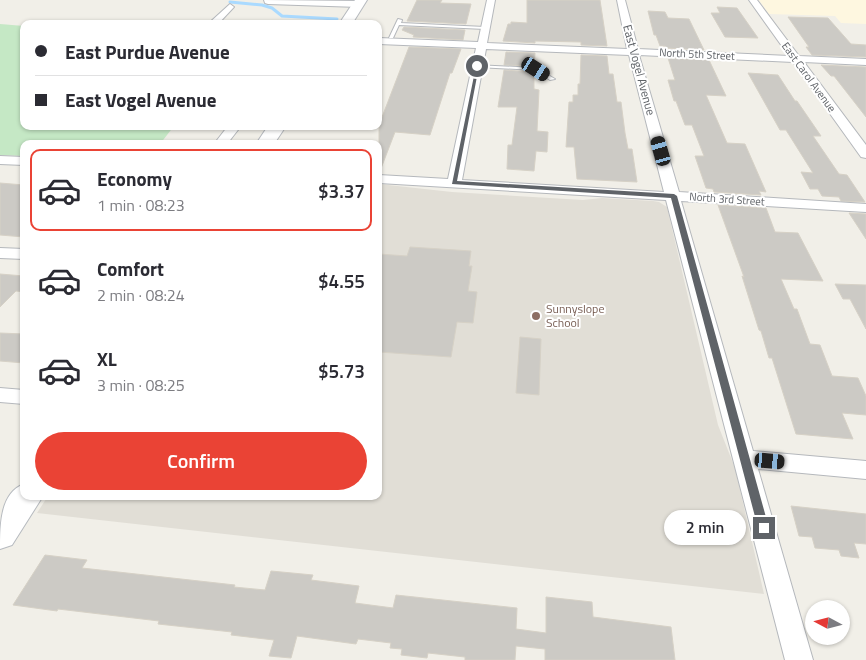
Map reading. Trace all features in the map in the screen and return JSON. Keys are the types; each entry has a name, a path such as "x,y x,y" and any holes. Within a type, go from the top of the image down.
{"street":[{"path":"268,0 360,2"},
{"path":"454,183 491,0"},
{"name":"East Vogel Avenue","path":"621,0 799,660"},
{"name":"East Carol Avenue","path":"753,0 866,154"},
{"path":"348,20 360,2"},
{"path":"216,20 230,7"},
{"name":"North 5th Street","path":"382,40 866,62"},
{"path":"223,140 232,130"},
{"path":"0,160 20,161"},
{"name":"North 3rd Street","path":"382,180 866,208"},
{"path":"0,253 20,254"},
{"path":"0,395 20,397"},
{"path":"745,459 866,470"},
{"path":"0,535 23,500"}],"lane":[{"path":"391,37 399,22 465,26 486,24"},
{"path":"465,26 486,24"},
{"path":"477,66 536,69 552,79"}],"shaded area":[{"path":"759,0 866,0 866,24 841,23 835,16 769,14"},
{"name":"Sunnyslope School","path":"382,184 452,192 583,200 602,198 653,201 667,207 718,425 735,468 764,594 37,513 45,500 382,500"}],"green space":[{"path":"0,24 20,26 20,130 171,130 163,140 20,140 20,156 0,155"}],"building":[{"path":"417,0 442,0 440,3 471,4 466,24 407,21"},
{"path":"527,0 600,0 607,46 581,45 581,42 535,41 535,43 503,41 508,24 511,24 511,22 527,23"},
{"path":"717,7 737,8 758,38 725,37 711,13 720,13"},
{"path":"648,11 665,12 668,18 689,19 704,50 665,48 665,46 660,46 656,35 654,35"},
{"path":"788,17 828,18 851,44 866,45 866,57 812,55 806,47 809,47"},
{"path":"404,27 465,30 463,40 413,37 414,35 402,30"},
{"path":"409,47 461,49 452,73 450,73 430,135 395,132 382,166 382,140 379,140 379,130 382,130 382,117"},
{"path":"506,52 535,53 534,66 504,65"},
{"path":"581,55 607,56 609,74 613,74 617,102 621,102 628,149 632,149 637,182 577,179 574,147 566,147 569,102 573,102 573,95 578,95"},
{"path":"668,58 709,60 726,96 706,95 727,143 745,144 766,192 759,191 761,195 714,192 713,189 706,188 695,156 704,156 692,125 685,125 676,101 674,101 668,80 675,80"},
{"path":"821,65 866,67 866,117 834,76 831,76"},
{"path":"504,70 534,72 534,89 539,90 537,131 548,132 547,152 536,151 534,171 507,169 508,145 512,145 517,107 498,107"},
{"path":"748,73 778,75 821,136 813,136 839,174 847,175 865,202 841,201 839,197 822,196 818,189 810,189 801,172 813,173 786,130 780,130"},
{"path":"0,183 20,185 20,237 0,235"},
{"path":"718,205 766,208 775,232 798,233 823,281 781,279 794,309 797,309 810,344 820,345 832,376 858,378 866,396 866,415 842,413 853,439 796,434 772,358 769,358 761,331 759,330 742,276 744,277"},
{"path":"849,213 866,214 866,239"},
{"path":"410,247 471,251 469,266 472,266 468,291 477,292 473,323 457,322 451,357 382,352 382,254 407,256"},
{"path":"0,274 20,276 20,292 16,291 0,307"},
{"path":"835,284 866,285 866,329 850,299 843,299"},
{"path":"0,333 20,334 20,363 0,361"},
{"path":"520,337 541,339 539,395 516,393"},
{"path":"791,506 866,514 866,544 854,543 859,558 841,556 839,550 815,548 812,537 799,536"},
{"path":"45,555 87,560 82,568 265,590 271,571 313,575 311,580 359,586 355,603 393,608 396,595 517,608 516,629 546,633 546,597 592,602 593,617 671,627 675,660 545,660 545,649 516,646 515,660 465,660 465,657 428,653 427,658 401,655 402,649 390,648 391,643 358,639 356,644 297,636 291,658 269,656 274,640 231,635 232,632 158,624 159,621 13,605"}],"waterway":[{"path":"230,2 262,5 272,8 282,16 337,19"}],"place":[{"name":"Sunnyslope School","path":"536,316"}],"route":[{"path":"477,66 454,183 674,196 764,528"}]}
